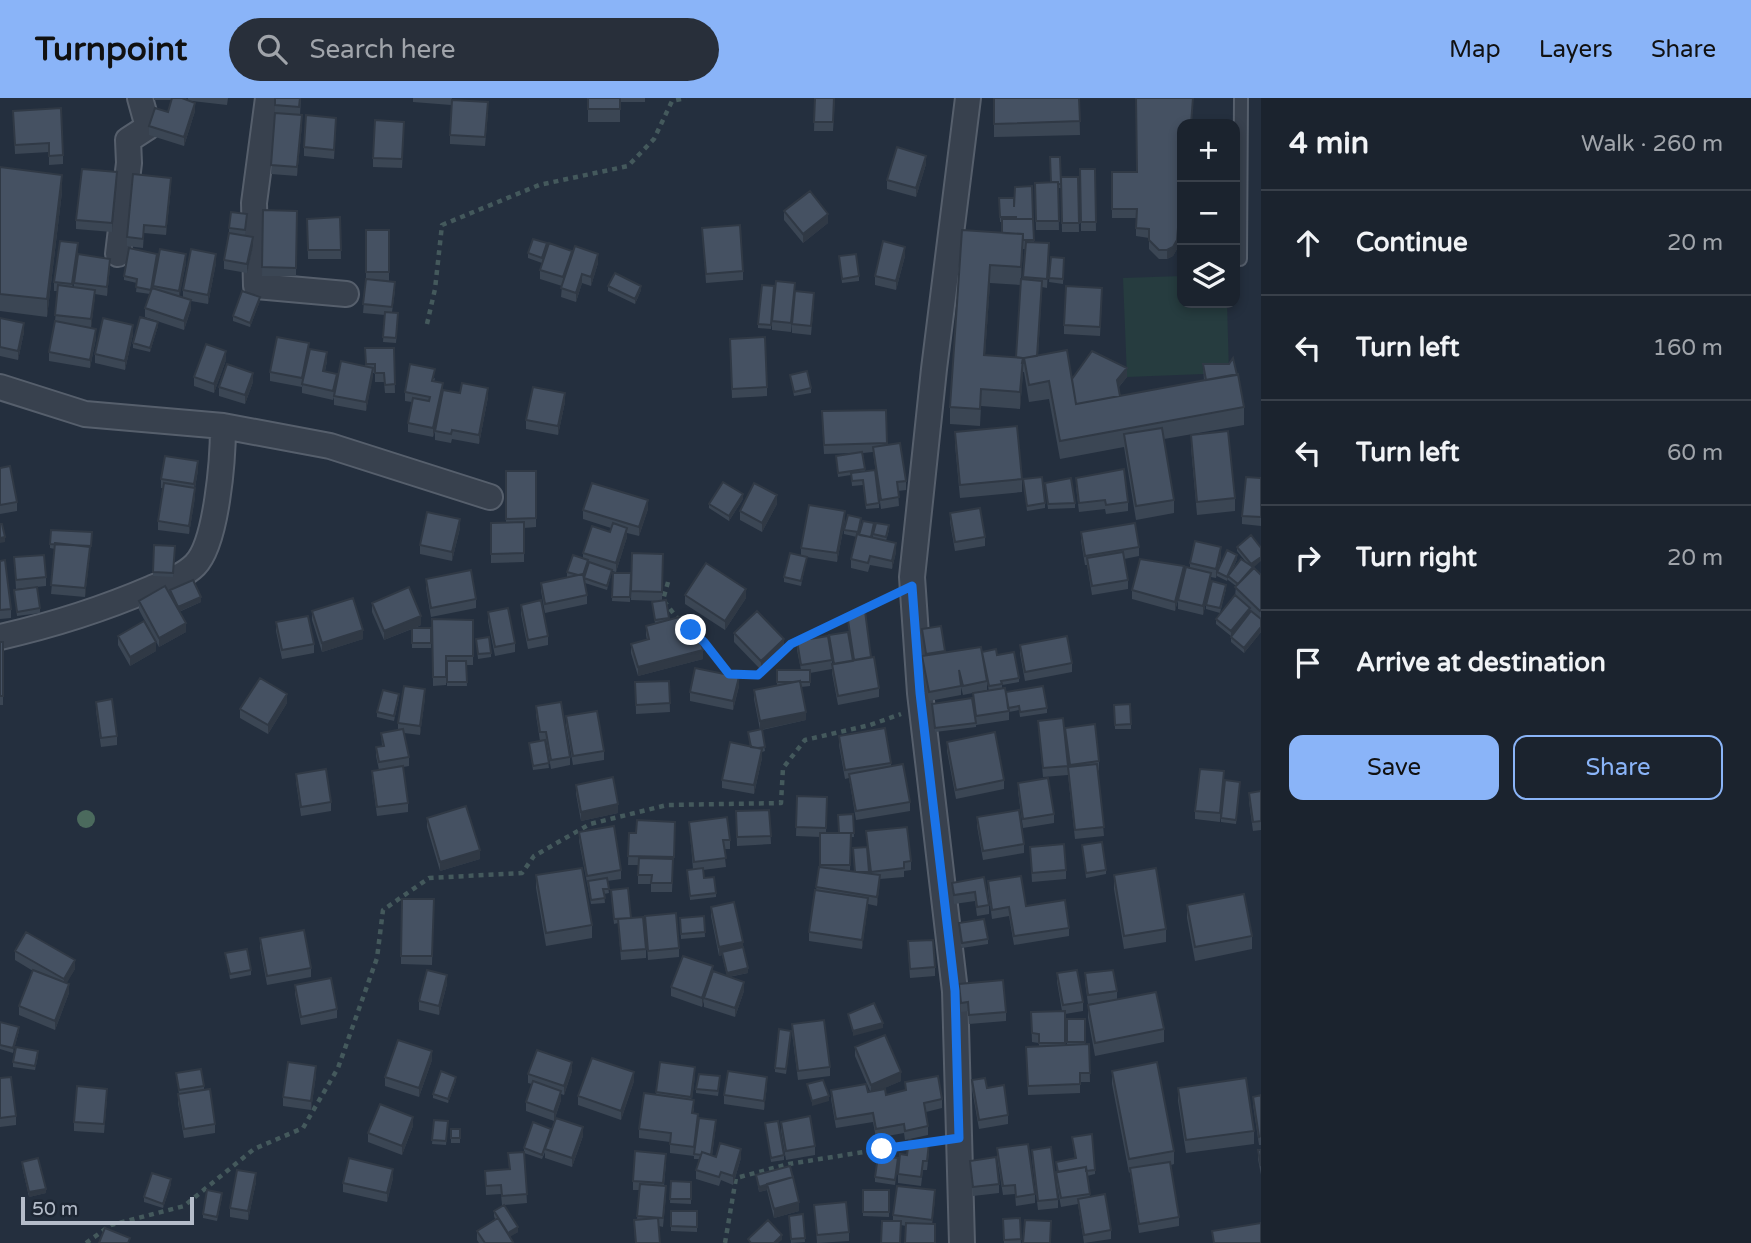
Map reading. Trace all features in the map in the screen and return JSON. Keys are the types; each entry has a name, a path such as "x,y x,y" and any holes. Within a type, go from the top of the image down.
{"street":[{"path":"118,254 129,163 128,139 148,127 140,98"},
{"path":"268,98 254,203 256,286 346,294"},
{"path":"962,1243 955,991 922,707 912,586 934,369 968,98"},
{"path":"0,387 85,414 223,426 330,446 490,497"},
{"path":"0,637 51,625 121,601 177,577 195,565 209,544 223,455 223,426"}],"lane":[{"path":"1240,259 1241,98"}],"path":[{"path":"427,324 435,289 442,225 539,185 628,166 654,139 672,101 686,98"},
{"path":"668,582 663,600 678,619 704,642 729,674 758,675 791,644 912,586"},
{"path":"86,1243 111,1224 184,1206 254,1149 303,1128 338,1068 377,958 383,910 429,877 522,873 534,856 590,824 667,805 780,803 783,768 805,740 870,725 922,707"},
{"path":"725,1243 736,1178 789,1164 921,1143"}],"green space":[{"path":"1177,276 1177,308 1227,308 1229,373 1127,377 1123,278"}],"building":[{"path":"172,98 182,98 195,103 184,137 149,126 155,108 168,112"},
{"path":"275,98 300,98 299,107 275,105"},
{"path":"588,98 620,98 620,109 588,109"},
{"path":"815,98 834,98 833,122 814,122"},
{"path":"994,98 1079,98 1080,121 994,124"},
{"path":"1136,98 1193,98 1191,119 1177,119 1177,240 1173,247 1167,250 1159,250 1149,240 1149,229 1136,228 1137,209 1112,209 1112,172 1137,172"},
{"path":"452,100 488,102 485,137 450,135"},
{"path":"61,108 63,155 49,156 49,143 15,145 13,111"},
{"path":"275,113 302,115 297,167 271,165"},
{"path":"306,115 336,118 334,150 304,147"},
{"path":"375,120 404,122 402,159 373,158"},
{"path":"897,147 926,156 916,188 887,180"},
{"path":"1050,157 1060,157 1061,184 1051,182"},
{"path":"0,167 62,175 47,299 0,294"},
{"path":"82,169 117,172 112,223 76,220"},
{"path":"1080,169 1095,169 1096,222 1081,222"},
{"path":"133,174 171,178 166,227 144,225 143,239 127,237"},
{"path":"1061,177 1078,177 1079,223 1062,223"},
{"path":"1058,182 1059,221 1036,221 1035,183"},
{"path":"1032,186 1033,219 1000,217 999,198 1014,198 1014,207 1015,187"},
{"path":"810,191 828,214 803,234 784,211"},
{"path":"263,210 297,211 296,268 262,267"},
{"path":"231,212 247,214 245,230 229,228"},
{"path":"340,217 341,250 308,250 307,219"},
{"path":"1002,219 1033,219 1034,240 1023,240 1023,234 1002,233"},
{"path":"740,225 743,271 706,274 702,228"},
{"path":"366,230 389,230 389,272 366,272"},
{"path":"962,230 1023,234 1021,267 990,265 984,355 1023,358 1020,392 981,389 980,409 950,407"},
{"path":"229,233 253,237 247,264 224,260"},
{"path":"533,239 547,243 542,258 528,253"},
{"path":"60,241 78,243 72,284 54,282"},
{"path":"883,241 905,247 896,281 875,276"},
{"path":"1026,242 1049,243 1047,279 1023,277"},
{"path":"549,243 572,251 563,277 540,270"},
{"path":"575,246 598,254 591,277 582,274 576,293 561,288"},
{"path":"129,248 157,254 151,290 136,287 137,279 124,276"},
{"path":"160,249 186,254 179,291 153,286"},
{"path":"191,249 216,254 208,295 183,290"},
{"path":"78,254 110,259 107,287 74,283"},
{"path":"856,254 859,276 842,279 839,256"},
{"path":"1051,257 1064,258 1063,279 1049,278"},
{"path":"615,273 641,286 635,299 608,286"},
{"path":"366,279 395,282 392,307 363,304"},
{"path":"1021,279 1042,281 1037,356 1024,358 1024,363 1023,358 1016,357"},
{"path":"776,281 795,283 791,323 772,321"},
{"path":"58,285 95,290 91,319 55,315"},
{"path":"762,285 774,286 771,325 758,324"},
{"path":"1066,286 1102,288 1100,327 1064,325"},
{"path":"152,288 191,300 184,321 145,308"},
{"path":"242,291 260,297 250,323 233,316"},
{"path":"795,291 814,293 811,326 792,324"},
{"path":"385,312 398,313 396,338 383,337"},
{"path":"140,317 158,322 150,348 133,343"},
{"path":"0,318 24,323 18,351 0,347"},
{"path":"103,318 133,325 125,361 95,354"},
{"path":"55,321 96,329 90,360 49,352"},
{"path":"277,337 309,343 302,378 270,372"},
{"path":"765,337 767,387 732,389 730,339"},
{"path":"206,344 226,351 214,384 194,377"},
{"path":"365,348 394,348 395,384 385,385 384,373 375,373 375,364 366,364"},
{"path":"310,349 327,352 323,371 337,374 333,391 302,384"},
{"path":"1067,350 1076,404 1238,374 1244,407 1060,441 1049,381 1029,385 1024,358"},
{"path":"1092,351 1127,368 1117,380 1120,396 1076,404 1072,379"},
{"path":"1233,358 1237,375 1206,380 1203,364 1229,364"},
{"path":"341,361 373,368 366,402 334,396"},
{"path":"227,364 253,373 245,395 219,387"},
{"path":"410,364 435,369 432,381 443,383 433,428 408,423 413,398 429,401 430,397 405,392"},
{"path":"807,371 811,388 794,392 790,375"},
{"path":"462,383 488,388 479,435 452,430 451,434 435,431 443,390 460,393"},
{"path":"533,387 565,393 558,426 526,420"},
{"path":"886,410 887,443 824,445 822,411"},
{"path":"1017,426 1022,479 960,485 955,432"},
{"path":"1162,428 1174,500 1136,506 1124,434"},
{"path":"1228,431 1235,498 1197,502 1191,435"},
{"path":"900,443 906,481 897,482 899,497 881,500 873,447"},
{"path":"862,452 865,469 838,473 836,456"},
{"path":"165,456 198,461 194,484 161,479"},
{"path":"10,466 17,502 0,505 0,468"},
{"path":"1124,469 1128,502 1106,505 1105,500 1079,503 1076,478"},
{"path":"875,470 879,503 866,505 863,480 852,481 851,473"},
{"path":"506,471 536,471 536,518 506,519"},
{"path":"1042,477 1045,503 1027,506 1023,479"},
{"path":"1246,477 1261,478 1261,517 1242,516"},
{"path":"1071,478 1075,503 1048,504 1045,483"},
{"path":"723,482 743,494 729,516 709,504"},
{"path":"164,483 195,488 189,526 158,521"},
{"path":"592,483 648,500 639,527 583,510"},
{"path":"754,483 777,495 762,523 740,511"},
{"path":"809,505 845,511 837,553 801,548"},
{"path":"980,508 985,537 955,542 950,513"},
{"path":"427,512 460,519 452,552 420,545"},
{"path":"848,515 861,518 858,532 844,530"},
{"path":"863,521 874,523 871,537 859,535"},
{"path":"524,522 524,553 491,554 491,523"},
{"path":"613,523 627,528 616,563 583,553 592,526 610,532"},
{"path":"876,523 889,525 886,537 873,534"},
{"path":"1135,523 1139,547 1085,556 1081,532"},
{"path":"0,524 5,537 0,538"},
{"path":"51,530 92,532 91,546 50,544"},
{"path":"857,534 896,543 892,561 870,556 868,563 851,559"},
{"path":"1251,535 1261,548 1261,557 1251,564 1237,547"},
{"path":"1195,541 1221,547 1216,569 1190,563"},
{"path":"55,543 90,547 85,588 51,585"},
{"path":"154,545 175,546 173,573 153,572"},
{"path":"1227,550 1237,555 1227,577 1217,572"},
{"path":"1123,552 1128,580 1092,586 1087,558"},
{"path":"632,553 663,554 662,592 631,591"},
{"path":"790,553 807,557 801,581 784,577"},
{"path":"44,555 46,577 16,580 14,557"},
{"path":"573,555 588,560 583,575 567,572"},
{"path":"1140,559 1184,566 1175,602 1132,590"},
{"path":"1241,559 1253,567 1238,584 1228,576"},
{"path":"5,560 11,609 0,610 0,561"},
{"path":"589,562 612,570 607,586 584,578"},
{"path":"706,563 746,589 725,621 685,595"},
{"path":"1186,567 1211,573 1203,606 1178,600"},
{"path":"1254,568 1261,575 1260,611 1235,587"},
{"path":"471,570 476,599 431,608 426,579"},
{"path":"613,573 631,573 630,597 612,597"},
{"path":"583,574 587,595 545,604 541,583"},
{"path":"193,580 201,597 178,607 170,590"},
{"path":"1212,581 1226,585 1220,608 1206,605"},
{"path":"165,586 186,623 159,638 139,601"},
{"path":"37,587 40,608 17,612 14,590"},
{"path":"409,587 421,616 384,631 372,603"},
{"path":"1235,595 1250,608 1231,631 1216,619"},
{"path":"353,598 363,630 322,643 312,611"},
{"path":"541,600 548,636 528,640 521,605"},
{"path":"666,600 669,618 655,620 652,602"},
{"path":"508,608 515,643 495,647 488,612"},
{"path":"757,611 784,639 761,661 734,633"},
{"path":"865,611 871,657 854,660 847,614"},
{"path":"1251,611 1261,619 1261,627 1244,648 1231,637"},
{"path":"308,616 314,644 282,650 276,622"},
{"path":"683,616 686,629 696,627 703,650 638,667 631,644 649,639 646,626"},
{"path":"432,619 473,620 473,656 446,656 446,677 433,677"},
{"path":"144,621 156,642 130,657 118,636"},
{"path":"941,626 945,651 926,654 922,629"},
{"path":"412,628 431,628 431,643 412,643"},
{"path":"848,632 853,661 834,664 829,635"},
{"path":"828,636 832,660 801,665 797,641"},
{"path":"1067,636 1072,663 1025,672 1020,645"},
{"path":"489,637 491,653 478,654 476,639"},
{"path":"0,642 3,642 3,696 0,696"},
{"path":"981,647 987,681 963,686 959,670 961,686 929,692 922,656"},
{"path":"996,649 997,655 1014,652 1019,678 989,686 982,652"},
{"path":"874,657 879,688 838,696 832,664"},
{"path":"447,661 466,661 467,682 447,682"},
{"path":"695,668 739,677 733,701 690,692"},
{"path":"777,670 810,670 810,682 777,682"},
{"path":"260,678 287,694 268,725 240,709"},
{"path":"669,681 670,703 636,705 635,682"},
{"path":"800,681 806,712 760,721 754,690"},
{"path":"404,686 425,689 420,726 398,723"},
{"path":"1043,686 1047,708 1020,712 1019,706 1008,708 1006,692"},
{"path":"1005,688 1009,711 976,716 973,693"},
{"path":"383,690 399,694 394,716 377,712"},
{"path":"972,698 976,723 935,728 932,704"},
{"path":"112,699 117,736 101,738 96,702"},
{"path":"561,702 570,757 551,760 546,732 540,732 536,706"},
{"path":"1130,704 1131,724 1115,725 1114,705"},
{"path":"597,711 604,751 573,756 566,716"},
{"path":"1063,718 1068,766 1043,768 1038,721"},
{"path":"1095,724 1099,761 1070,765 1065,728"},
{"path":"885,728 891,763 845,770 839,736"},
{"path":"403,729 409,757 379,762 376,747 384,746 381,733"},
{"path":"762,729 765,747 751,747 748,732"},
{"path":"995,732 1004,780 956,790 947,742"},
{"path":"545,740 549,763 533,766 529,743"},
{"path":"730,742 762,749 754,785 722,780"},
{"path":"903,764 910,802 856,811 849,774"},
{"path":"1097,764 1104,827 1075,830 1068,767"},
{"path":"403,766 408,803 377,807 372,771"},
{"path":"326,769 331,802 301,807 296,774"},
{"path":"1200,769 1224,771 1220,813 1195,811"},
{"path":"613,777 618,804 581,812 576,785"},
{"path":"1048,778 1054,814 1023,819 1018,783"},
{"path":"1225,780 1240,782 1236,820 1221,818"},
{"path":"1261,791 1261,821 1253,822 1249,793"},
{"path":"797,796 827,797 826,828 796,827"},
{"path":"466,806 480,850 440,862 427,818"},
{"path":"769,810 771,836 737,837 736,811"},
{"path":"1019,810 1024,844 983,851 977,817"},
{"path":"853,814 854,833 839,833 838,815"},
{"path":"727,817 730,840 723,840 726,858 694,862 689,822"},
{"path":"637,820 675,822 674,857 628,856 629,833 636,833"},
{"path":"614,826 621,870 587,876 579,832"},
{"path":"907,827 911,861 904,862 904,868 871,872 866,831"},
{"path":"820,833 851,833 850,865 820,865"},
{"path":"1102,842 1106,870 1086,873 1082,845"},
{"path":"1064,844 1066,870 1032,873 1030,847"},
{"path":"867,847 869,872 855,872 853,848"},
{"path":"639,858 673,859 672,883 651,883 652,875 638,875"},
{"path":"819,867 880,875 877,897 816,887"},
{"path":"582,868 592,925 546,933 536,875"},
{"path":"703,868 704,878 714,877 716,893 690,896 687,870"},
{"path":"1156,868 1166,929 1124,936 1114,875"},
{"path":"1021,876 1026,906 1065,900 1069,928 1014,936 1009,907 992,910 988,881"},
{"path":"984,877 989,905 977,907 975,892 954,895 952,883"},
{"path":"607,878 609,889 603,889 605,898 591,900 588,881"},
{"path":"628,888 631,918 614,919 611,890"},
{"path":"815,890 868,898 862,940 809,932"},
{"path":"1244,894 1252,936 1195,947 1187,905"},
{"path":"402,899 434,899 432,956 401,956"},
{"path":"734,902 743,942 719,947 711,907"},
{"path":"676,913 679,948 648,951 645,916"},
{"path":"704,916 705,932 681,934 680,918"},
{"path":"643,917 646,949 621,951 618,919"},
{"path":"984,919 988,939 962,943 959,923"},
{"path":"304,930 311,968 267,976 260,938"},
{"path":"26,932 75,960 64,979 15,951"},
{"path":"933,940 935,967 910,969 908,941"},
{"path":"743,947 748,968 727,973 722,952"},
{"path":"247,949 251,970 230,974 225,953"},
{"path":"683,956 713,966 702,998 671,987"},
{"path":"33,970 69,984 55,1021 19,1006"},
{"path":"427,970 447,975 439,1006 419,1001"},
{"path":"1077,970 1083,1002 1063,1005 1057,973"},
{"path":"1113,970 1117,991 1088,995 1085,973"},
{"path":"713,971 744,982 735,1008 704,998"},
{"path":"331,978 337,1009 301,1017 295,985"},
{"path":"1003,980 1006,1012 969,1015 968,1002 961,1003 959,984"},
{"path":"1156,992 1164,1029 1095,1043 1088,1005"},
{"path":"874,1003 883,1023 853,1031 848,1014"},
{"path":"1065,1011 1065,1043 1039,1043 1039,1034 1032,1033 1031,1012"},
{"path":"1067,1019 1085,1019 1085,1042 1067,1042"},
{"path":"824,1020 830,1067 798,1071 792,1024"},
{"path":"0,1022 19,1027 13,1048 0,1045"},
{"path":"779,1029 791,1031 786,1069 775,1068"},
{"path":"885,1035 901,1072 871,1085 855,1047"},
{"path":"398,1040 432,1051 419,1088 385,1077"},
{"path":"1089,1044 1090,1073 1080,1073 1080,1084 1028,1086 1026,1047"},
{"path":"16,1047 38,1051 35,1066 13,1062"},
{"path":"537,1050 572,1062 564,1086 528,1074"},
{"path":"592,1058 634,1072 621,1111 578,1096"},
{"path":"288,1062 316,1066 311,1101 283,1097"},
{"path":"660,1062 695,1067 691,1097 656,1092"},
{"path":"1157,1062 1174,1151 1129,1159 1112,1071"},
{"path":"201,1069 204,1086 179,1090 176,1073"},
{"path":"441,1071 456,1077 448,1099 433,1094"},
{"path":"728,1071 767,1077 764,1101 724,1095"},
{"path":"699,1074 720,1076 718,1091 696,1089"},
{"path":"938,1076 942,1099 924,1103 928,1126 905,1131 904,1124 876,1129 873,1113 836,1119 831,1090 866,1084 868,1092 885,1089 886,1095 906,1090 905,1082"},
{"path":"11,1077 16,1116 0,1118 0,1078"},
{"path":"985,1078 987,1088 1004,1085 1008,1115 979,1120 972,1080"},
{"path":"1246,1078 1254,1131 1186,1140 1178,1088"},
{"path":"823,1080 829,1096 812,1101 807,1084"},
{"path":"533,1081 561,1091 554,1112 526,1102"},
{"path":"77,1086 107,1089 104,1124 74,1122"},
{"path":"210,1089 215,1124 184,1129 178,1094"},
{"path":"644,1093 694,1100 692,1113 698,1114 694,1147 670,1144 671,1133 639,1129"},
{"path":"1261,1095 1261,1136 1259,1137 1253,1097"},
{"path":"380,1104 413,1117 402,1146 368,1133"},
{"path":"810,1116 815,1146 786,1151 781,1122"},
{"path":"556,1118 583,1127 572,1158 545,1149"},
{"path":"699,1118 716,1120 711,1155 702,1152 701,1155 694,1154"},
{"path":"434,1120 448,1121 446,1141 432,1140"},
{"path":"778,1121 784,1155 771,1158 765,1123"},
{"path":"533,1122 551,1129 542,1155 524,1148"},
{"path":"451,1129 460,1129 460,1138 451,1138"},
{"path":"1092,1134 1095,1170 1086,1171 1086,1167 1058,1172 1056,1162 1076,1158 1072,1137"},
{"path":"909,1140 929,1143 927,1161 923,1161 921,1177 898,1174 900,1154 907,1155"},
{"path":"720,1143 741,1149 733,1176 721,1172 719,1177 696,1170 702,1152 716,1157"},
{"path":"1028,1144 1035,1194 1016,1197 1015,1185 1003,1186 997,1148"},
{"path":"1051,1147 1058,1199 1038,1201 1032,1150"},
{"path":"635,1151 666,1154 663,1183 633,1181"},
{"path":"524,1152 527,1194 502,1196 501,1185 486,1186 485,1171 510,1169 508,1153"},
{"path":"878,1156 898,1158 895,1180 875,1177"},
{"path":"996,1157 999,1184 973,1187 970,1161"},
{"path":"38,1158 46,1189 29,1192 22,1162"},
{"path":"349,1158 393,1169 387,1193 343,1183"},
{"path":"1170,1162 1179,1217 1139,1224 1130,1168"},
{"path":"790,1166 793,1177 759,1187 756,1175"},
{"path":"1086,1167 1090,1194 1061,1198 1056,1172"},
{"path":"237,1170 256,1173 248,1211 230,1208"},
{"path":"152,1173 171,1179 163,1204 144,1197"},
{"path":"793,1177 799,1202 774,1209 767,1184"},
{"path":"671,1181 691,1182 691,1199 670,1199"},
{"path":"640,1184 666,1186 663,1218 637,1216"},
{"path":"897,1186 935,1190 932,1220 893,1215"},
{"path":"207,1190 222,1193 217,1217 203,1214"},
{"path":"863,1190 889,1190 889,1212 863,1212"},
{"path":"1105,1194 1111,1230 1084,1235 1078,1199"},
{"path":"846,1202 849,1232 817,1235 814,1205"},
{"path":"504,1205 518,1227 508,1233 494,1211"},
{"path":"671,1211 697,1211 697,1227 671,1226"},
{"path":"803,1214 805,1238 791,1239 789,1216"},
{"path":"498,1218 513,1242 485,1243 477,1231"},
{"path":"658,1218 660,1243 636,1243 634,1220"},
{"path":"1020,1218 1021,1239 1004,1240 1003,1219"},
{"path":"768,1220 782,1235 774,1243 751,1243 748,1239"},
{"path":"1025,1220 1051,1221 1050,1243 1023,1243"},
{"path":"882,1221 901,1221 900,1243 881,1243"},
{"path":"906,1223 935,1224 935,1243 905,1243"},
{"path":"1261,1223 1261,1243 1214,1243 1212,1231"},
{"path":"105,1228 130,1238 128,1243 99,1243"}],"route":[{"path":"691,630 729,674 758,675 791,644 912,586 920,693 955,991 959,1138 882,1149"}]}
